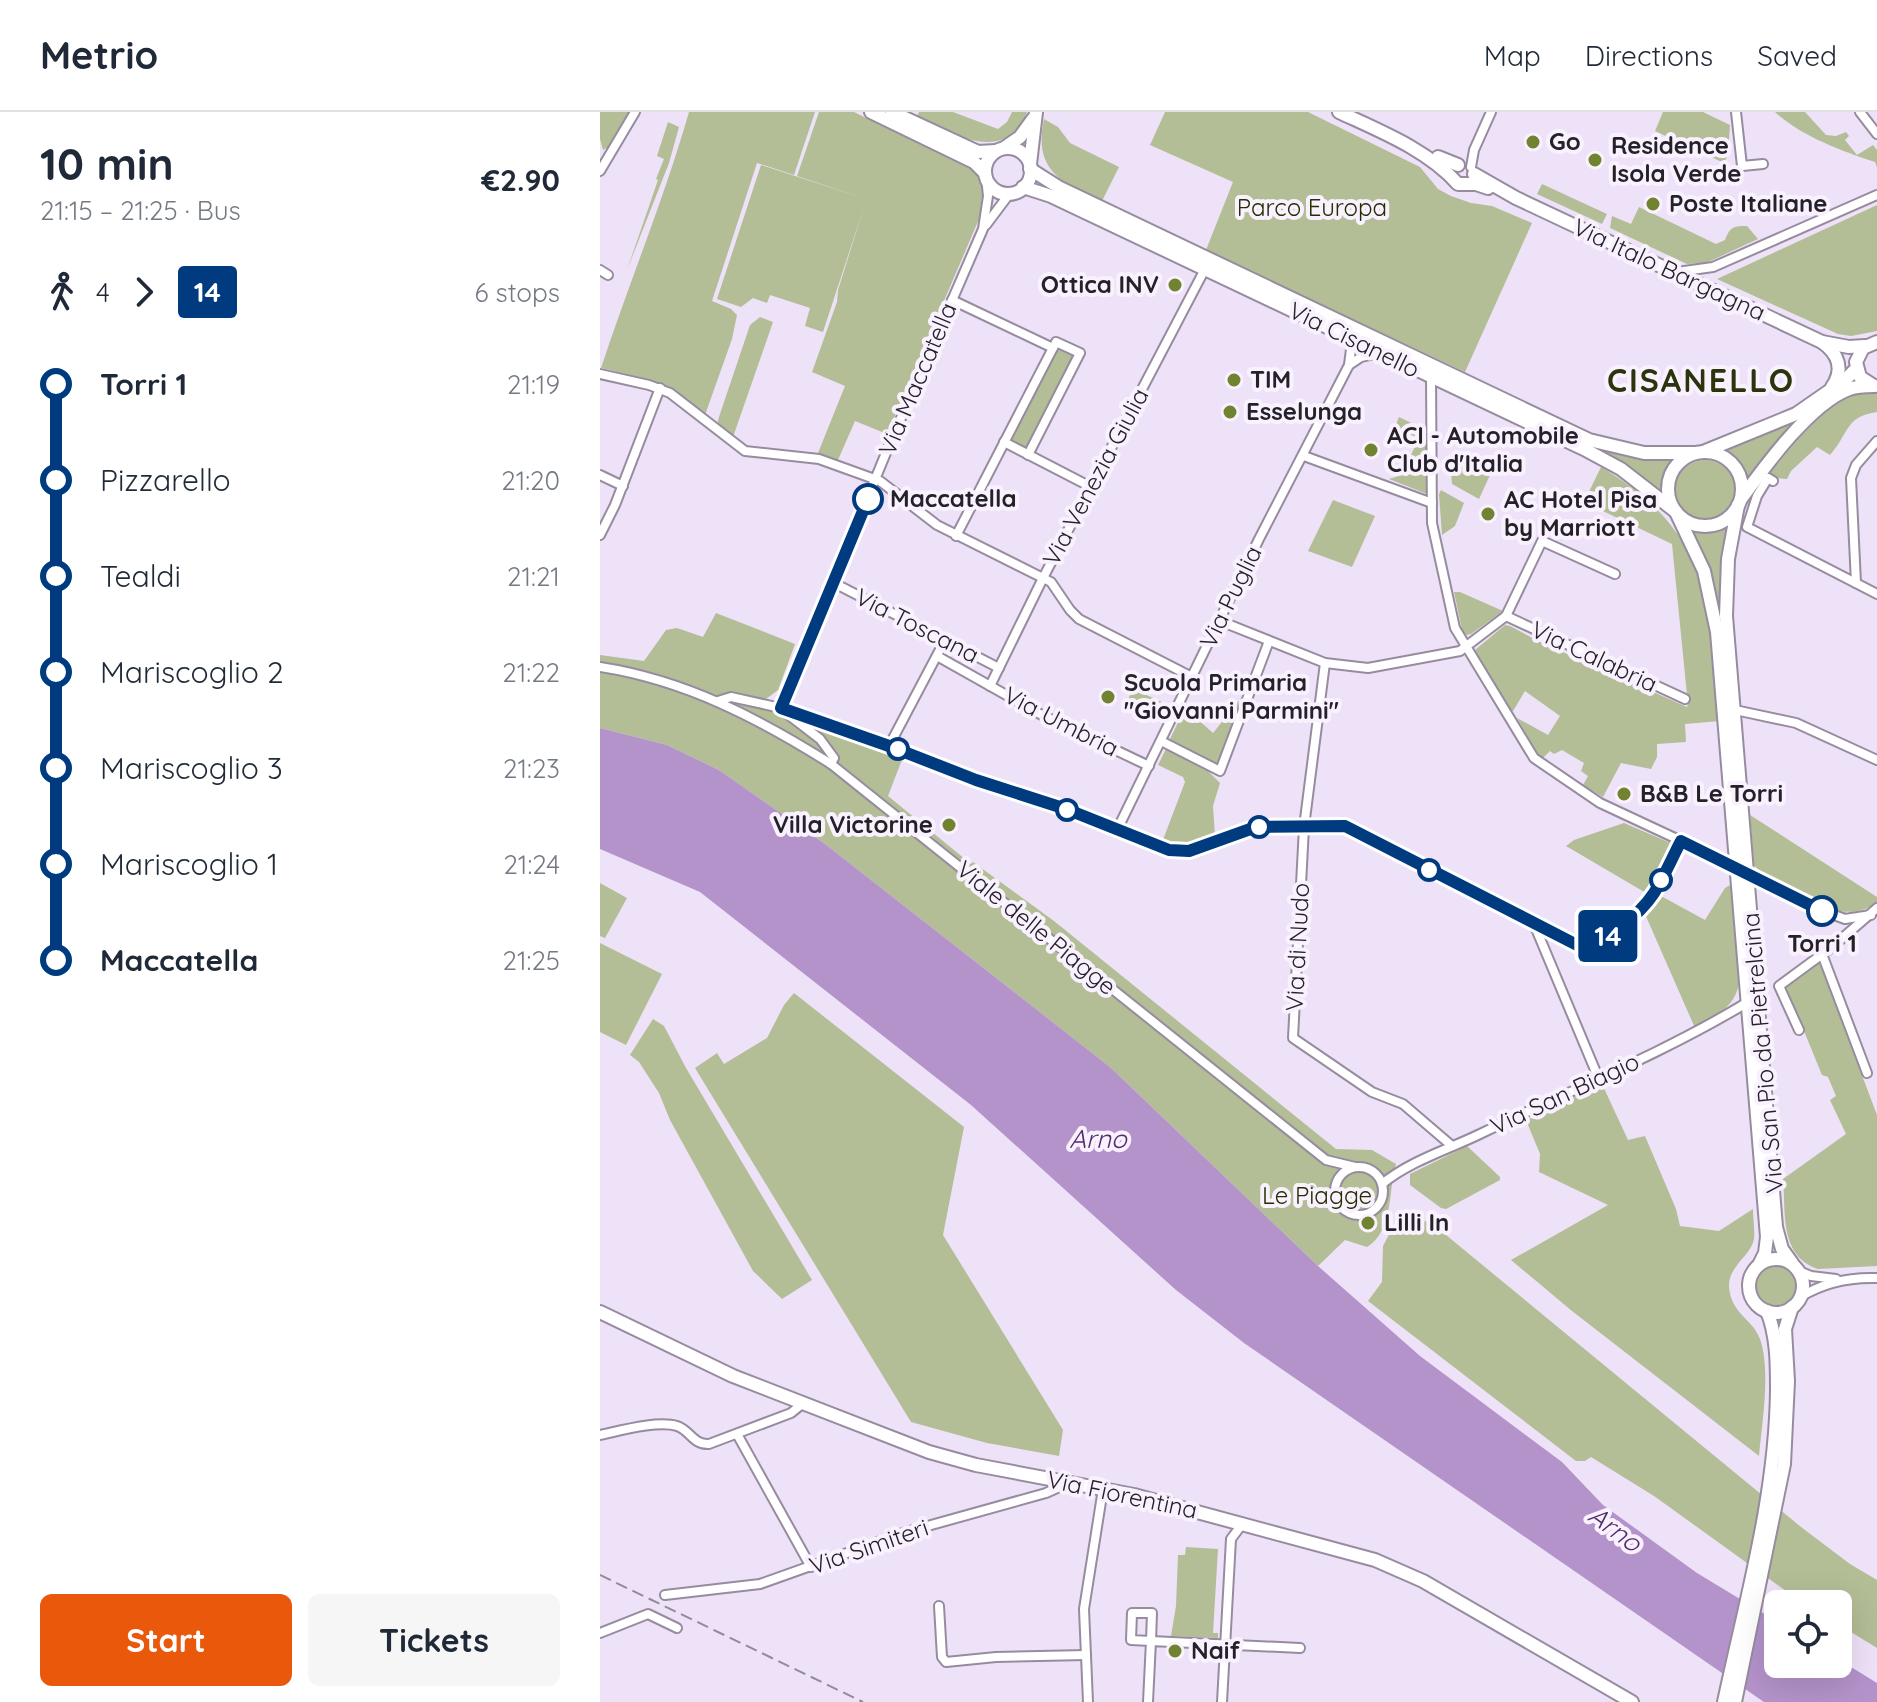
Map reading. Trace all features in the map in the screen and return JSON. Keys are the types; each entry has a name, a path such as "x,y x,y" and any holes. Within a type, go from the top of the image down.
{"main road":[{"path":"871,112 974,162 995,190 1010,193 1023,187 1030,168 1035,114"},
{"path":"892,112 978,152 1000,150 1023,153 1030,168"},
{"name":"Via Italo Bargagna","path":"1339,112 1825,344 1845,356 1862,380 1875,386"},
{"path":"985,175 986,162 1027,130 1035,114"},
{"name":"Via Cisanello","path":"1030,168 1073,195 1589,440 1633,452 1698,453"},
{"name":"Via Cisanello","path":"1023,187 1051,196 1611,463 1676,511"},
{"path":"1825,344 1836,356 1840,371 1828,392"},
{"name":"Via Italo Bargagna","path":"1825,344 1849,347 1871,344"},
{"path":"1871,344 1857,357 1856,368 1828,392 1785,420 1682,460 1671,475 1668,493 1676,511 1693,524 1708,526 1726,519 1780,447 1824,405 1849,389 1875,386"},
{"path":"1698,453 1721,456 1734,467 1742,487 1739,503"},
{"name":"Via San Pio da Pietrelcina","path":"1739,503 1728,559 1726,594 1735,710 1748,1002 1767,1237 1760,1263"},
{"name":"Via San Pio da Pietrelcina","path":"1676,511 1704,571 1716,620 1776,1227 1782,1249 1796,1267"},
{"path":"1735,1702 1778,1499 1788,1381 1785,1329 1803,1287 1796,1267 1776,1258 1760,1263 1750,1277 1748,1289 1753,1301 1767,1311 1780,1313 1796,1302"},
{"path":"1724,1702 1781,1441 1776,1354 1772,1323 1767,1311"},
{"name":"Via Fiorentina","path":"600,1312 697,1359 802,1404 944,1457 1223,1517 1375,1560 1466,1606 1632,1702"}],"street":[{"path":"600,171 603,160 635,112"},
{"path":"1465,171 1491,112"},
{"path":"1736,112 1742,166 1763,164"},
{"path":"1860,112 1877,134"},
{"name":"Via Maccatella","path":"983,229 988,196 985,175"},
{"name":"Via Maccatella","path":"781,708 983,229 1010,193"},
{"path":"1671,271 1713,267 1877,195"},
{"path":"1713,267 1703,278 1706,286 1714,291"},
{"name":"Via Venezia Giulia","path":"990,686 1205,269"},
{"path":"952,300 1053,348"},
{"path":"1347,337 1351,349 1349,365"},
{"path":"956,536 1056,342 1080,353 1028,455"},
{"path":"1349,365 1361,357 1381,353"},
{"name":"Via Puglia","path":"1117,830 1349,365"},
{"path":"600,374 673,394 741,450 819,459 876,479 929,520 1043,578 1056,587 1079,619 1192,677"},
{"path":"1431,377 1433,532 1455,628 1537,761 1600,803 1834,917 1851,920 1874,912"},
{"path":"600,535 623,486 660,388"},
{"path":"1856,583 1851,478 1856,465 1877,441"},
{"path":"1004,442 1091,487"},
{"path":"1304,456 1432,503"},
{"path":"600,475 623,486"},
{"path":"1773,481 1768,478 1757,496 1747,527 1877,594"},
{"path":"1506,616 1542,541 1615,574"},
{"name":"Via Toscana","path":"834,583 999,668"},
{"name":"Via Calabria","path":"1465,648 1506,616 1685,699"},
{"path":"1220,621 1325,663 1344,667 1378,668 1447,655 1465,648"},
{"path":"889,746 945,640"},
{"path":"1161,741 1220,771 1269,641"},
{"name":"Via Umbria","path":"937,656 1057,722 1149,766"},
{"path":"973,676 982,659"},
{"name":"Via di Nudo","path":"1325,663 1304,827 1293,1038 1372,1092 1403,1104 1452,1146"},
{"name":"Viale delle Piagge","path":"600,667 687,689 718,701 761,722 831,764 1326,1160 1337,1181"},
{"path":"718,701 731,697 781,708 976,780 1066,809 1159,848 1178,852 1195,849 1251,828 1345,826 1577,945 1587,946 1601,941 1652,896 1681,841"},
{"path":"781,708 827,746 834,758 831,764"},
{"path":"1735,710 1796,723 1877,760"},
{"path":"1799,1030 1779,986 1874,912"},
{"path":"1534,924 1598,1077"},
{"path":"1822,954 1867,1073"},
{"name":"Via San Biagio","path":"1382,1184 1393,1175 1452,1146 1679,1041 1748,1002"},
{"name":"Viale delle Piagge","path":"1326,1160 1355,1167"},
{"path":"1355,1167 1371,1170 1382,1184 1382,1196 1376,1207 1358,1215 1346,1211 1339,1204 1335,1190 1344,1172 1355,1167"},
{"path":"1796,1267 1811,1276 1848,1279"},
{"path":"1796,1302 1816,1287 1874,1276"},
{"path":"600,1435 670,1424 680,1427 696,1442 706,1444 791,1413 802,1404"},
{"path":"737,1434 811,1567"},
{"name":"Via Simiteri","path":"665,1595 744,1587 811,1567 906,1532 1058,1489 1068,1482"},
{"path":"1088,1702 1085,1601 1103,1489"},
{"path":"1222,1702 1231,1539 1223,1517"},
{"path":"1231,1539 1244,1523"},
{"path":"939,1606 942,1657 946,1662 1086,1655"},
{"path":"600,1633 648,1614 677,1628"},
{"path":"1148,1702 1151,1641 1300,1648"}],"green space":[{"path":"600,112 630,112 610,146 603,150 600,139"},
{"path":"689,112 815,112 794,175 757,163 712,301 737,315 732,339 705,415 656,384 601,368"},
{"path":"819,112 854,112 971,169 983,189 979,219 887,434 855,421 838,460 818,453 845,386 812,372 837,302 864,207 823,332 805,326 810,308 770,295 767,303 753,298 741,307 717,299 761,165 866,199 797,176"},
{"path":"919,112 953,112 998,129 1007,122 1012,112 1027,112 1018,128 1006,138 992,142 977,141 946,131 917,117"},
{"name":"Parco Europa","path":"1165,112 1308,112 1420,167 1438,189 1451,196 1492,206 1532,223 1465,372 1206,250 1233,182 1150,145"},
{"path":"1663,112 1703,112 1730,125 1728,155 1724,163 1655,131"},
{"path":"1775,112 1805,112 1826,135 1836,136 1846,132 1849,136 1845,140 1857,155 1873,145 1877,150 1877,167 1875,162 1836,148 1809,135"},
{"path":"1044,119 1058,127 1070,143 1119,167 1102,201 1063,181 1047,163 1043,151"},
{"path":"668,122 679,127 669,163 627,270 664,159 657,156"},
{"path":"1542,184 1607,214 1602,224 1537,194"},
{"path":"1877,205 1877,331 1851,336 1838,334 1717,279"},
{"path":"1639,207 1716,244 1725,240 1730,230 1738,226 1747,226 1758,239 1706,263 1687,264 1610,228 1612,216 1631,224"},
{"path":"760,317 773,322 733,437 717,425 750,325"},
{"path":"1058,348 1073,356 1026,448 1011,441"},
{"path":"1877,393 1877,412 1853,422 1830,455 1817,447 1791,471 1787,479 1769,474 1809,428 1834,406 1858,394"},
{"path":"1816,406 1747,482 1741,466 1721,450"},
{"path":"1399,417 1426,430 1427,494 1389,479 1402,475 1417,442 1416,437 1395,427"},
{"path":"1591,444 1676,459 1661,493 1590,447"},
{"path":"1705,460 1716,462 1726,469 1733,479 1733,501 1726,511 1716,518 1705,520 1694,518 1684,511 1677,501 1675,490 1677,479 1684,469 1694,462"},
{"path":"1460,462 1490,475 1479,499 1452,484 1451,473"},
{"path":"1601,467 1638,492 1665,518 1685,546 1707,607 1720,721 1685,724 1686,742 1657,744 1657,757 1651,769 1621,763 1603,797 1583,785 1588,776 1581,771 1584,763 1562,750 1554,754 1550,751 1542,759 1538,755 1517,718 1548,735 1560,716 1525,691 1513,711 1508,708 1475,650 1505,625 1510,626 1687,707 1690,699 1687,695 1672,544 1584,502"},
{"path":"1441,490 1464,503 1455,526 1442,535 1439,494"},
{"path":"1333,500 1375,516 1352,567 1308,551"},
{"path":"1730,526 1720,625 1691,532 1717,532"},
{"path":"1454,592 1503,611 1466,635 1462,630"},
{"name":"Le Piagge","path":"716,613 795,644 778,690 766,699 771,711 784,717 792,715 903,757 888,796 971,864 973,862 1054,921 1336,1149 1372,1150 1396,1164 1389,1209 1376,1240 1367,1247 1345,1240 1318,1266 1110,1067 825,844 719,770 667,745 600,728 600,655 644,661 666,630 677,628 703,637"},
{"path":"1133,689 1162,702 1153,721 1124,708"},
{"path":"1239,701 1241,703 1218,764 1169,741 1185,708 1213,733"},
{"path":"1166,749 1208,771 1220,783 1213,806 1215,837 1182,847 1161,845 1185,782 1183,777 1158,765"},
{"path":"1750,815 1877,897 1877,902 1863,910 1834,910 1804,898 1762,874 1754,865"},
{"path":"1624,823 1673,844 1646,893 1566,846 1574,840"},
{"path":"600,883 627,898 605,938 600,936"},
{"path":"1732,884 1739,983 1737,992 1729,1005 1695,1028 1645,914 1661,896 1705,920 1725,888"},
{"path":"600,943 662,974 626,1045 600,1032"},
{"path":"1818,964 1877,1115 1877,1266 1818,1269 1796,1254 1787,1232 1783,1179 1846,1134 1830,1100 1836,1096 1828,1077 1822,1075 1786,987"},
{"path":"794,993 964,1127 943,1235 1063,1430 1059,1456 987,1443 911,1422 695,1068 717,1053 724,1064 767,1038 784,1005"},
{"path":"653,1019 664,1026 812,1280 782,1299 753,1271 670,1120 659,1093 639,1062 630,1055"},
{"path":"1602,1084 1628,1140 1645,1136 1676,1209 1680,1226 1719,1231 1753,1209 1754,1239 1732,1273 1729,1287 1734,1304 1757,1332 1763,1352 1765,1397 1759,1456 1511,1260 1608,1205 1539,1172 1540,1154 1526,1120"},
{"path":"1467,1146 1500,1180 1446,1209 1410,1185 1410,1174"},
{"path":"1429,1221 1801,1527 1877,1580 1877,1648 1852,1633 1852,1590 1785,1590 1654,1496 1591,1457 1576,1461 1368,1301 1382,1282 1383,1246 1394,1225"},
{"path":"1776,1264 1791,1270 1797,1285 1791,1300 1776,1306 1761,1300 1755,1285 1761,1270"},
{"path":"1186,1547 1218,1549 1213,1633 1218,1633 1218,1638 1171,1636 1178,1555 1185,1555"}],"water":[{"name":"Arno","path":"600,728 667,745 719,770 825,844 1110,1067 1318,1266 1420,1356 1562,1462 1603,1505 1697,1573 1764,1614 1764,1678 1852,1678 1852,1668 1877,1683 1877,1702 1764,1702 1244,1343 1176,1290 971,1105 700,892 600,849"}],"railway":[{"path":"600,1575 863,1702"}],"bus line":[{"name":"14","path":"868,499 781,708 976,780 1066,809 1159,848 1178,852 1189,851 1256,827 1345,826 1577,945 1587,946 1601,941 1647,902 1681,841 1822,911"}],"place":[{"name":"Go","path":"1533,142"},
{"name":"Residence Isola Verde","path":"1595,160"},
{"name":"Poste Italiane","path":"1653,204"},
{"name":"Ottica INV","path":"1175,285"},
{"name":"TIM","path":"1234,380"},
{"name":"Esselunga","path":"1230,412"},
{"name":"ACI - Automobile Club d'Italia","path":"1371,450"},
{"name":"Maccatella","path":"868,499"},
{"name":"AC Hotel Pisa by Marriott","path":"1488,514"},
{"name":"Scuola Primaria \"Giovanni Parmini\"","path":"1108,697"},
{"name":"B&B Le Torri","path":"1624,794"},
{"name":"Villa Victorine","path":"949,825"},
{"name":"Torri 1","path":"1822,911"},
{"name":"Lilli In","path":"1368,1223"},
{"name":"Naif","path":"1175,1651"}],"district":[{"name":"CISANELLO","path":"1701,381"}]}
